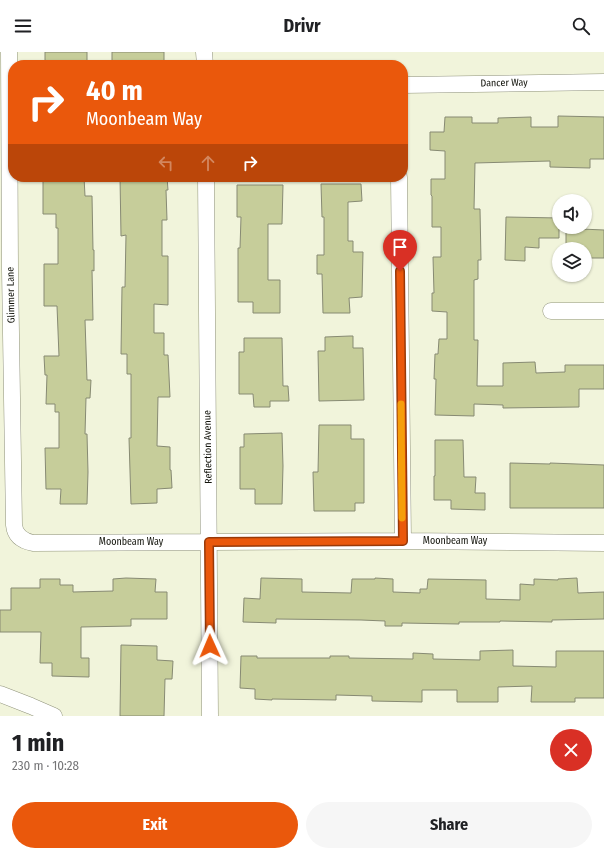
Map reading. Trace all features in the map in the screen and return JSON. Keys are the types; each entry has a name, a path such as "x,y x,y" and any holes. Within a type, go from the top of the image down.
{"street":[{"name":"Dancer Way","path":"408,85 604,82"},
{"name":"Glimmer Lane","path":"8,106 5,270 14,525 19,537"},
{"name":"Reflection Avenue","path":"206,182 210,716"},
{"path":"399,182 403,541"},
{"path":"551,311 604,311"},
{"name":"Moonbeam Way","path":"19,537 33,543 403,541 604,543"},
{"path":"0,694 29,711 54,716"}],"building":[{"path":"45,52 87,52 87,60 45,60"},
{"path":"112,52 164,52 164,60 112,60"},
{"path":"558,116 604,117 604,159 590,159 590,168 550,167 550,161 475,163 474,209 480,209 481,260 478,260 478,279 474,280 474,340 478,340 477,386 503,386 503,363 535,362 536,373 565,372 565,365 604,365 604,389 579,389 579,407 503,408 503,405 474,404 474,416 435,415 435,354 438,354 439,339 447,339 447,312 432,311 432,293 434,293 433,257 441,257 441,227 432,227 431,179 445,179 445,151 430,150 430,132 444,132 445,117 472,117 472,123 498,123 498,118 531,117 531,127 558,127"},
{"path":"43,182 84,182 85,196 92,196 94,250 94,271 92,270 93,320 85,320 87,380 91,380 90,398 86,398 85,434 87,434 87,504 60,504 61,489 46,489 45,448 59,448 59,412 55,412 55,404 46,404 47,375 45,375 44,356 59,356 57,306 44,306 44,264 58,264 58,228 56,228 56,214 43,214"},
{"path":"120,182 167,182 168,190 166,190 167,220 162,220 162,256 168,256 168,305 154,304 154,333 164,333 164,355 168,355 170,397 158,397 157,446 170,447 172,488 157,489 157,503 131,504 129,438 131,438 131,374 127,374 127,354 121,354 122,287 125,287 126,235 121,236"},
{"path":"321,184 361,184 362,201 348,202 348,241 353,241 353,252 363,252 362,297 349,298 350,313 323,313 322,274 317,274 317,255 324,255 324,217 322,217"},
{"path":"237,185 283,185 282,224 268,224 268,280 280,280 280,313 253,313 253,302 238,302 238,248 240,248 241,217 237,217"},
{"path":"506,217 552,218 552,234 559,234 559,238 539,238 539,248 525,247 525,261 505,260"},
{"path":"592,229 604,230 604,258 592,258 592,242 566,242 566,234 592,234"},
{"path":"353,336 353,348 363,348 364,400 319,401 318,351 325,351 325,337"},
{"path":"244,338 282,338 283,386 288,386 289,401 270,401 270,407 254,407 253,394 239,394 239,352 244,352"},
{"path":"319,425 351,425 351,439 364,439 364,503 355,503 355,511 314,511 313,472 318,472"},
{"path":"282,433 282,504 255,504 255,489 240,489 240,447 244,447 244,434"},
{"path":"435,440 463,440 464,477 476,477 475,493 485,493 485,510 451,509 451,500 434,500"},
{"path":"510,463 604,465 604,508 510,508"},
{"path":"261,578 302,579 302,592 351,593 352,579 393,579 393,592 420,593 420,589 427,589 428,579 486,580 486,599 520,600 520,584 534,585 534,579 558,580 577,578 578,593 604,592 604,619 552,620 552,622 459,622 459,624 402,623 402,626 385,626 385,621 361,620 276,619 276,623 243,622 244,598 260,599"},
{"path":"40,579 60,579 60,585 73,585 73,592 113,591 113,579 156,579 155,592 167,592 167,619 131,619 131,626 81,627 81,658 89,658 89,677 52,676 52,663 40,663 41,632 0,632 0,610 11,610 11,588 40,588"},
{"path":"121,645 157,646 157,660 173,661 172,679 165,679 164,716 120,716"},
{"path":"513,650 513,666 556,667 556,651 604,651 604,698 575,698 575,702 531,702 532,686 498,687 498,702 457,702 457,690 422,690 422,702 372,701 372,696 336,695 336,700 272,700 255,699 255,689 240,688 241,656 257,656 257,658 330,658 330,656 349,656 349,658 413,659 413,653 433,654 433,659 480,660 480,651"}],"slow traffic":[{"path":"401,404 402,518"}],"route":[{"path":"210,646 209,542 403,541 400,271"}]}
